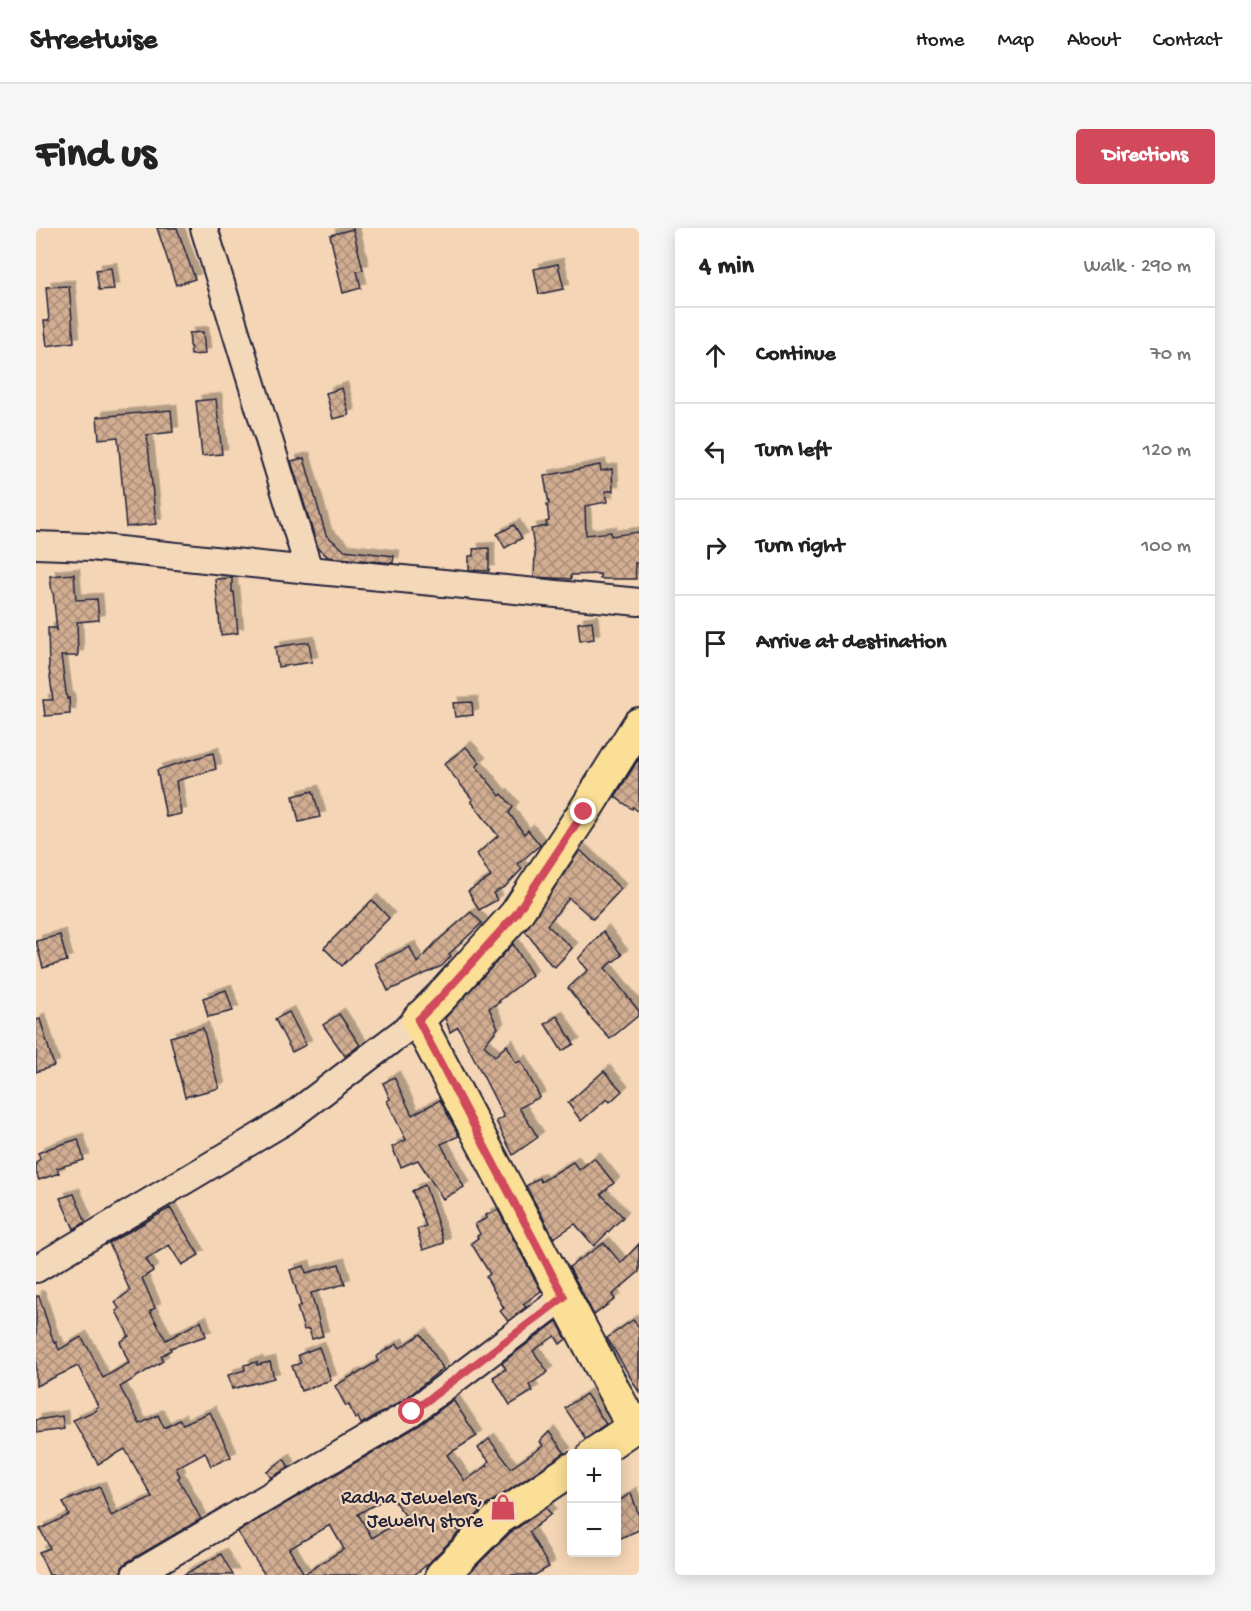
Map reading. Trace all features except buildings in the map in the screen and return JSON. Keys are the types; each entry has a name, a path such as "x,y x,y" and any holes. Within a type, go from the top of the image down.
{"main road":[{"path":"602,1449 637,1428 564,1297 418,1020 516,914 639,724"},
{"path":"442,1575 498,1518 567,1472"}],"street":[{"path":"204,228 309,570"},
{"path":"36,545 91,547 639,602"},
{"path":"36,1269 285,1121 418,1020"},
{"path":"135,1575 412,1412 564,1297"}],"place":[{"name":"Radha Jewelers, Jewelry store","path":"503,1507"}],"route":[{"path":"412,1412 564,1297 418,1020 516,914 584,812"}]}
